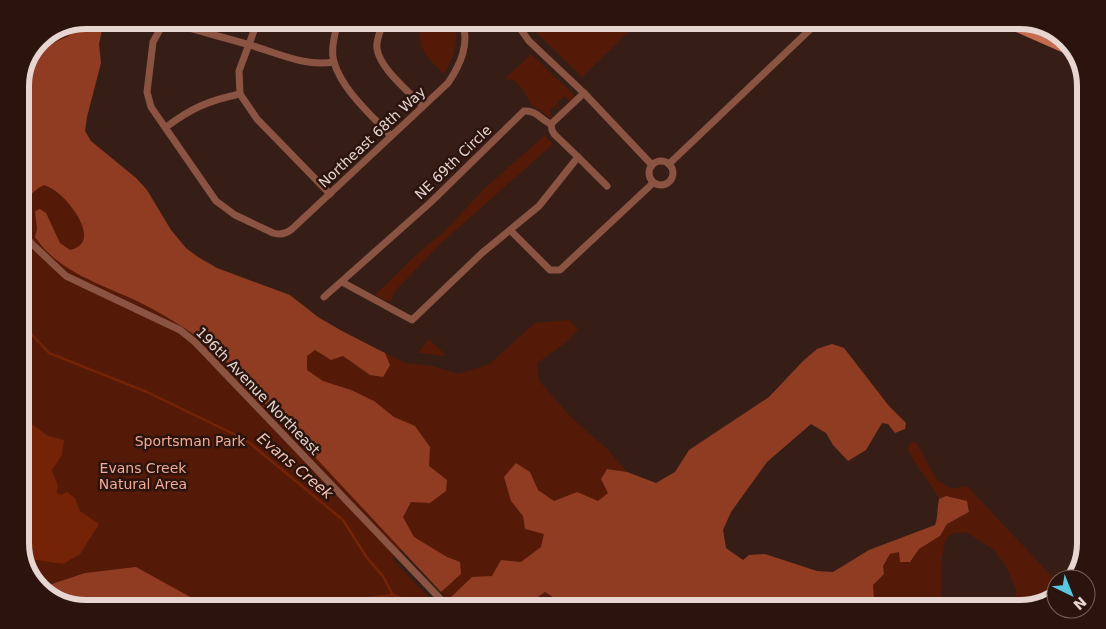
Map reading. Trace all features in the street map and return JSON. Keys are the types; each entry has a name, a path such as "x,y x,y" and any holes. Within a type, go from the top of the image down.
{"street":[{"path":"160,29 154,42 147,92 151,107 166,128 186,113 204,103 240,94"},
{"path":"193,29 310,63 334,62"},
{"path":"254,29 239,71 240,94 258,119 330,194"},
{"path":"336,29 334,38 334,62 347,88 391,136"},
{"path":"381,29 376,44 383,65 423,106"},
{"name":"Northeast 68th Way","path":"166,128 221,205 235,216 273,233 288,232 448,83 456,72 466,45 465,29"},
{"path":"520,29 529,41 584,93 652,164"},
{"path":"669,164 811,29"},
{"path":"1021,29 1063,47"},
{"path":"552,124 584,93"},
{"name":"NE 69th Circle","path":"324,297 431,202 524,111 530,110 544,121 552,124 554,134 607,186"},
{"path":"342,282 412,320 482,253 539,206 578,157"},
{"path":"660,161 669,164 673,170 671,180 663,186 653,183 648,174 652,164 660,161"},
{"path":"511,231 550,270 560,270 653,183"},
{"name":"196th Avenue Northeast","path":"29,241 66,276 173,327 195,342 441,600"}],"green space":[{"name":"Sportsman Park","path":"78,29 92,29 96,34 83,125 86,141 186,252 386,356 385,353 405,363 432,366 458,374 489,364 535,323 569,320 578,330 565,343 537,363 539,381 571,417 607,449 627,472 607,469 718,548 818,600 453,600 451,598 448,600 441,592 443,590 405,547 392,559 431,600 78,600 57,593 45,584 36,572 29,547 29,82 31,71 41,51 57,36"},
{"path":"421,29 456,29 455,48 444,74 427,56 420,37"},
{"path":"534,29 632,29 582,77"},
{"path":"531,54 575,96 570,101 564,96 557,103 561,110 555,105 549,111 553,116 550,118 532,106 517,82 507,80 506,78"},
{"path":"545,135 553,144 440,244 395,291 390,302 375,295 419,252 444,232 483,190"},
{"path":"428,339 445,354 444,356 418,353"},
{"path":"915,441 937,480 952,489 967,486 1046,570 1046,594 1028,600 1017,600 1016,589 1006,566 994,550 966,532 952,533 945,540 941,565 941,600 905,600 904,598 876,600 873,585 884,575 883,566 890,554 899,552 910,562 919,549 940,536 947,524 969,512 966,501 946,496 939,499 908,450 909,444"}],"shaded area":[{"path":"78,29 102,29 99,44 101,63 85,131 91,141 136,178 147,190 171,230 186,248 217,268 290,295 318,317 385,353 390,365 383,377 370,375 343,356 331,360 315,350 307,356 307,370 323,381 351,390 374,401 394,417 415,426 430,447 429,466 447,480 446,491 430,503 411,502 403,517 414,537 447,557 460,562 461,574 441,592 215,350 188,330 161,314 69,269 56,260 35,237 37,229 35,211 40,209 46,213 60,243 70,250 79,246 84,239 84,231 75,212 61,195 53,189 44,185 34,191 29,199 29,82 31,71 45,46 69,36 72,31"},
{"path":"832,344 844,348 889,406 906,423 905,429 895,433 888,424 882,423 866,450 848,461 833,445 826,433 811,424 767,462 731,512 723,530 726,548 743,560 749,555 765,554 817,571 833,572 869,550 935,525 939,499 946,496 967,501 969,512 947,524 940,536 919,549 910,562 900,562 899,552 890,554 883,566 884,574 873,585 876,600 557,600 545,592 533,600 448,600 472,577 492,576 501,560 521,562 541,547 544,534 525,529 523,516 511,501 504,477 516,463 530,472 538,490 554,501 577,492 598,501 608,493 601,479 607,469 627,472 656,483 675,472 689,450 769,397 817,349"},
{"path":"29,422 48,436 64,440 62,455 52,470 58,486 56,493 61,495 67,492 75,498 80,511 99,524 80,554 63,564 31,558 29,547"},
{"path":"136,567 196,600 78,600 57,593 47,586 85,573"}],"waterway":[{"name":"Evans Creek","path":"29,332 49,353 147,392 246,440 343,520 367,558 383,576 393,595 406,600"},
{"path":"367,600 369,598 393,595"}],"park label":[{"name":"Evans Creek Natural Area","path":"143,476"}]}
